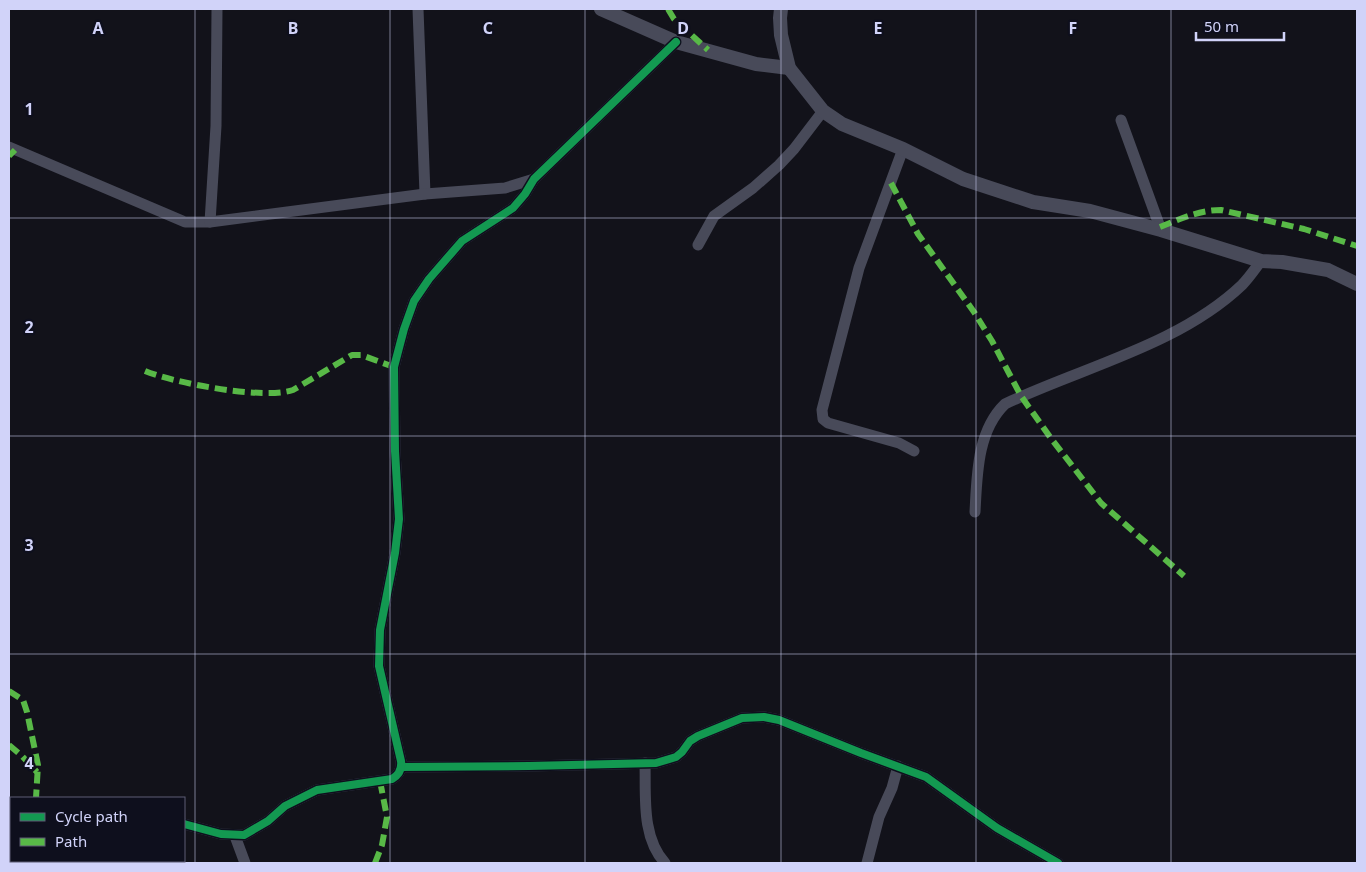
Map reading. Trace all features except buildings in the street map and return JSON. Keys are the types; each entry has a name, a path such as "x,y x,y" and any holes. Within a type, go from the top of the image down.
{"street":[{"path":"210,222 216,126 217,9"},
{"path":"418,9 426,194"},
{"path":"601,9 676,42 756,64 790,68"},
{"path":"781,9 781,35 790,68 823,111 842,124 903,149 963,179 1033,202 1090,211 1161,230 1260,261 1282,262 1328,270 1357,284"},
{"path":"185,824 235,836 244,835 268,821 285,806 317,790 396,777 401,767 378,666 380,630 395,553 399,519 395,451 394,367 414,301 429,279 462,241 513,208 525,194 534,179 676,42"},
{"path":"698,246 714,216 754,188 779,164 794,149 823,111"},
{"path":"1121,120 1161,230"},
{"path":"9,147 184,222 210,222 426,194 505,188 534,179"},
{"path":"903,149 859,268 822,410 823,419 828,423 890,440 914,451"},
{"path":"975,512 977,473 985,435 996,413 1005,404 1151,344 1196,321 1242,284 1260,261"},
{"path":"401,767 646,763 667,760 682,752 690,741 698,736 742,718 756,717 779,720 931,780 1039,859 1058,863"},
{"path":"646,763 647,822 653,843 665,863"},
{"path":"867,863 879,817 892,788 898,766"},
{"path":"235,836 245,863"}],"marked path":[{"path":"668,9 674,19 708,50"},
{"path":"9,156 15,150"},
{"path":"891,183 918,234 974,312 992,341 1021,396 1050,437 1101,503 1184,576"},
{"path":"1160,227 1197,213 1221,210 1304,229 1357,246"},
{"path":"145,371 158,376 219,389 241,392 279,393 293,390 352,355 361,355 394,367"},
{"path":"9,691 23,700 27,712 38,765 36,797"},
{"path":"9,745 37,772"},
{"path":"375,863 382,845 387,817 380,781"}],"cycle path":[{"path":"185,824 221,834 244,835 268,821 285,806 317,790 392,779 398,774 401,761 379,666 380,630 395,553 399,519 395,451 394,367 414,301 429,279 462,241 513,208 525,194 534,179 676,42"},
{"path":"401,767 656,763 676,757 690,741 698,736 742,718 764,717 779,720 926,777 997,828 1058,863"}]}
